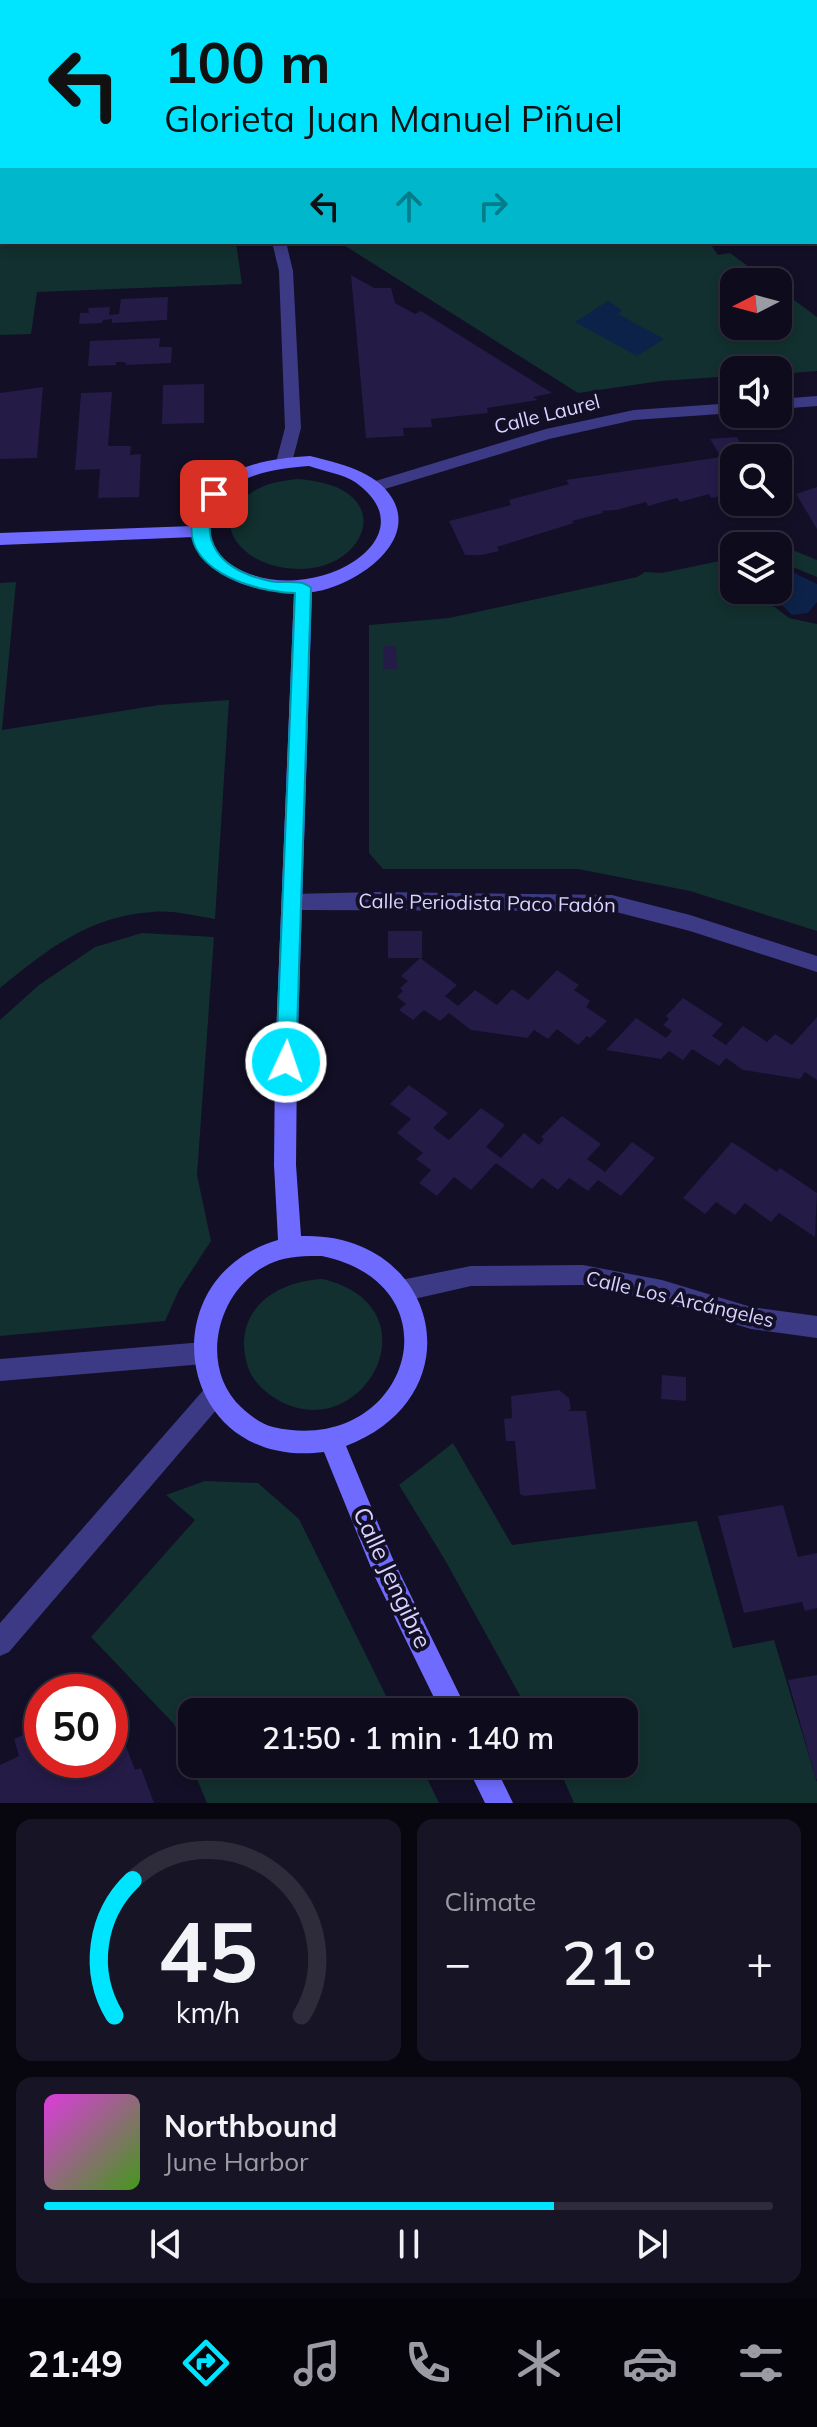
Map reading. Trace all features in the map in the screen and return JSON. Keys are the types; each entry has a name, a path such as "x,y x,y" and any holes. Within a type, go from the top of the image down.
{"main road":[{"path":"310,461 335,466 375,487 388,507 390,528 382,550 363,568 335,582 303,588 273,587 245,580 222,567 207,550 200,531 203,512 214,494 232,478 256,468 310,461"},
{"path":"0,539 200,531"},
{"path":"290,1248 285,1165 286,1077 303,588"},
{"path":"322,1246 353,1253 380,1268 401,1291 414,1320 416,1350 408,1381 390,1408 363,1430 332,1442 296,1445 263,1437 236,1419 215,1394 205,1364 204,1333 214,1303 233,1278 259,1259 290,1248 322,1246"},
{"name":"Calle Jengibre","path":"332,1442 383,1566 448,1698"},
{"path":"487,1778 499,1803"}],"street":[{"path":"233,0 263,0"},
{"path":"279,244 286,271 293,428 284,462"},
{"path":"792,403 817,401"},
{"name":"Calle Laurel","path":"375,487 546,434 634,415 720,409"},
{"name":"Calle Periodista Paco Fadón","path":"292,902 612,903 690,923 817,964"},
{"name":"Calle Los Arcángeles","path":"401,1291 471,1276 583,1275 662,1291 751,1318 817,1327"},
{"path":"0,1370 204,1353"},
{"path":"0,1643 215,1394"}],"green space":[{"path":"0,244 236,244 242,284 37,292 31,334 0,335"},
{"path":"342,244 710,244 718,255 730,253 751,268 720,268 720,340 792,340 792,298 817,317 817,371 792,373 792,356 720,356 720,377 661,381 578,393"},
{"path":"297,479 332,485 353,498 363,514 362,532 351,548 333,561 309,568 280,567 253,557 234,538 231,527 231,516 238,504 251,493 267,485"},
{"path":"792,551 817,560 817,577 792,567"},
{"path":"720,561 720,604 762,604 775,607 789,618 817,624 817,931 690,891 578,869 383,869 369,853 369,625 449,618 637,577 645,572 662,573"},
{"path":"16,582 2,730 159,705 229,700 215,919 161,912 109,920 70,937 0,988 0,583"},
{"path":"142,933 214,937 197,1175 211,1241 179,1290 165,1321 0,1336 0,1020 39,985 95,947"},
{"path":"323,1279 358,1294 377,1317 382,1343 376,1368 360,1390 337,1405 309,1410 278,1400 258,1384 249,1370 244,1350 245,1333 259,1305 272,1294 304,1281"},
{"path":"453,1443 512,1545 697,1521 733,1648 774,1640 817,1782 817,1803 574,1803 563,1778 638,1778 638,1698 521,1698 445,1560 399,1485"},
{"path":"205,1481 258,1483 299,1519 387,1698 178,1698 178,1734 174,1724 91,1637 195,1520 166,1495"},
{"path":"197,1778 427,1778 439,1803 207,1803"}],"water":[{"path":"608,301 622,310 618,314 664,339 637,356 575,322"},
{"path":"792,572 817,584 817,602 808,613 792,615 781,604 792,604"}],"building":[{"path":"351,275 374,288 391,288 395,303 415,314 421,311 552,393 533,397 538,400 487,408 488,413 431,419 432,427 403,428 404,436 366,438"},
{"path":"168,297 167,320 112,323 112,319 103,320 102,323 79,324 80,313 89,313 88,308 110,307 109,315 119,314 121,299"},
{"path":"160,338 159,347 172,347 171,363 126,365 125,362 116,362 116,365 88,366 90,341"},
{"path":"204,384 204,423 162,424 163,385"},
{"path":"43,387 37,458 0,459 0,393"},
{"path":"112,392 108,446 131,446 130,455 141,454 139,497 98,498 100,469 75,470 81,393"},
{"path":"737,437 741,444 720,444 720,455 710,439"},
{"path":"720,457 720,496 711,498 709,494 680,502 677,498 648,506 646,502 602,511 497,547 499,551 465,555 449,521 511,505 509,500 569,484 566,480"},
{"path":"817,487 817,529 796,494"},
{"path":"383,646 396,646 397,669 383,669"},
{"path":"388,931 422,931 422,958 388,958"},
{"path":"420,958 457,985 445,996 458,1006 475,990 497,1005 512,989 528,1000 557,970 579,985 574,990 590,1001 586,1007 607,1021 578,1045 557,1029 548,1039 534,1030 527,1038 471,1030 449,1013 440,1021 424,1010 413,1020 399,1010 406,1004 397,997 403,991 400,988 408,981 401,976"},
{"path":"683,998 723,1024 712,1036 726,1045 743,1026 767,1042 775,1034 792,1045 817,1017 817,1080 805,1072 800,1079 743,1070 726,1058 719,1066 692,1049 683,1060 669,1051 661,1059 606,1050 636,1018 666,1038 672,1031 663,1025 669,1019 666,1016"},
{"path":"409,1085 448,1113 433,1128 449,1140 481,1108 505,1125 486,1147 501,1158 524,1133 539,1145 544,1139 541,1137 562,1116 601,1144 587,1159 605,1172 632,1142 655,1158 621,1196 598,1180 588,1191 569,1178 558,1190 542,1178 532,1189 496,1163 471,1190 454,1177 437,1196 419,1183 431,1170 416,1159 423,1153 397,1133 411,1119 390,1104"},
{"path":"732,1142 777,1172 780,1168 817,1193 815,1237 779,1213 771,1222 745,1203 735,1215 716,1202 705,1214 683,1198"},
{"path":"662,1375 686,1377 686,1401 661,1399"},
{"path":"559,1390 569,1398 571,1409 568,1411 586,1411 596,1489 524,1496 520,1494 515,1441 506,1441 504,1419 512,1418 511,1396"},
{"path":"783,1505 798,1557 817,1553 817,1608 805,1611 802,1602 744,1613 718,1516"},
{"path":"817,1675 817,1779 816,1779 788,1680"},
{"path":"24,1734 24,1778 128,1778 128,1751 135,1770 141,1768 154,1803 0,1803 0,1765 19,1756 14,1739"}],"route":[{"path":"214,494 203,512 200,531 207,550 222,567 245,580 273,587 303,588 286,1062"}]}
